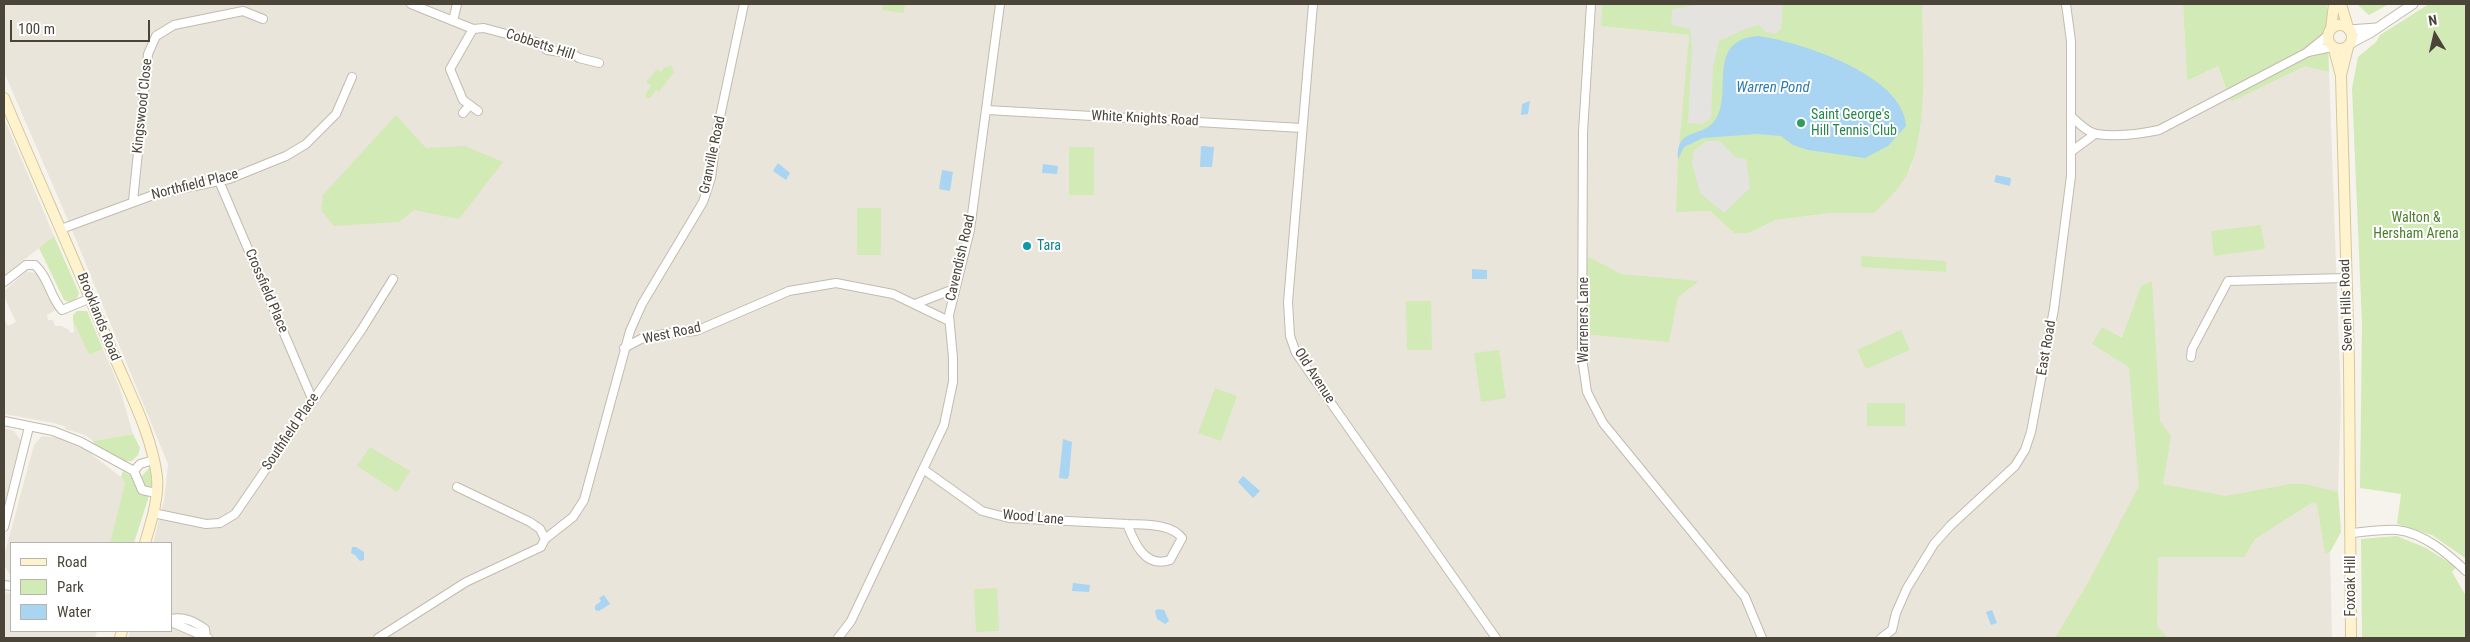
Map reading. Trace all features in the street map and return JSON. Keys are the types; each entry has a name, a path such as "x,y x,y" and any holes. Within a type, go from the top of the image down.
{"main road":[{"path":"2334,4 2329,32 2341,76"},
{"path":"2341,4 2352,36 2341,76"},
{"path":"2329,32 2337,25 2349,29"},
{"path":"2333,48 2342,50 2349,45"},
{"name":"Seven Hills Road","path":"2341,76 2351,533"},
{"name":"Brooklands Road","path":"4,98 91,298 142,425 154,460 157,484 156,494 145,542"},
{"name":"Foxoak Hill","path":"2351,533 2351,638"}],"street":[{"name":"Cobbetts Hill","path":"411,4 473,29 484,28 536,42 547,50 573,54 599,63"},
{"path":"453,21 457,4"},
{"name":"Granville Road","path":"624,348 642,304 703,202 711,178 717,131 744,4"},
{"name":"Cavendish Road","path":"838,638 851,621 944,425 950,405 954,369 949,321 954,289 970,230 1000,4"},
{"name":"Old Avenue","path":"1313,4 1288,302 1290,336 1296,353 1496,638"},
{"name":"Warreners Lane","path":"1592,4 1584,104 1582,186 1584,258 1582,358 1587,392 1603,423 1745,598 1762,638"},
{"name":"East Road","path":"1881,638 1892,630 1896,613 1907,588 1934,544 1950,526 2015,466 2025,450 2032,432 2054,309 2072,150 2071,41 2066,4"},
{"path":"2349,45 2413,4"},
{"name":"Kingswood Close","path":"133,201 148,54 156,36 174,25 243,11 263,19"},
{"path":"2349,29 2376,28"},
{"path":"473,29 450,69 463,100 478,111"},
{"path":"2071,116 2081,126 2096,134 2144,133 2159,130 2306,53 2329,32"},
{"path":"2306,53 2333,48"},
{"name":"Northfield Place","path":"61,230 133,201 183,187 219,181 286,156 306,144 336,114 352,77"},
{"path":"464,113 470,105"},
{"name":"White Knights Road","path":"987,110 1302,128"},
{"path":"2072,150 2096,134"},
{"name":"Crossfield Place","path":"219,181 312,401"},
{"path":"4,282 26,265 35,265 43,272 63,314 91,298"},
{"path":"2192,357 2192,349 2228,281 2346,278"},
{"name":"Southfield Place","path":"153,512 206,524 220,523 235,514 393,279"},
{"name":"West Road","path":"378,638 466,582 541,547 545,539 573,517 584,500 624,348 640,339 669,333 696,331 789,291 819,284 836,283 856,285 893,294 949,321"},
{"path":"915,304 954,289"},
{"path":"4,421 54,431 67,436 134,471 142,490 156,494"},
{"path":"4,527 29,427"},
{"path":"134,471 140,464 154,460"},
{"name":"Wood Lane","path":"923,469 982,511 1009,518 1127,524 1159,526 1178,533 1182,538 1170,560 1158,562 1138,550 1127,524"},
{"path":"457,487 530,522 540,528 545,539"},
{"path":"2351,533 2386,530 2405,532 2433,545 2466,571"},
{"path":"172,620 207,638"}],"shaded area":[{"path":"4,4 1602,4 1601,26 1689,35 1676,211 1710,211 1734,233 1749,233 1776,220 1832,213 1874,213 1911,168 1919,138 1922,107 1922,4 2183,4 2187,81 2218,66 2231,102 2305,65 2329,72 2341,402 2338,492 2341,532 2330,552 2332,638 128,638 130,632 172,632 172,542 153,542 164,501 168,464 67,218 4,72"},
{"path":"1702,4 1783,4 1781,29 1775,34 1766,32 1759,25 1719,41 1713,68 1711,118 1703,124 1688,123 1692,47 1690,29 1671,25 1672,9"},
{"path":"4,118 54,236 4,276"},
{"path":"1706,141 1720,141 1735,157 1746,159 1750,188 1724,213 1700,193 1692,163 1694,150"},
{"path":"26,271 39,274 50,296 56,310 47,315 48,320 53,320 55,326 62,326 71,333 74,332 73,321 89,355 103,349 119,386 133,434 93,441 85,435 65,429 66,427 54,423 4,414 4,319 8,326 16,322 4,296 4,291"},
{"path":"4,428 14,431 21,444 4,506"},
{"path":"42,436 60,438 86,450 121,477 125,483 110,542 10,542 10,574 4,565 4,556 34,445"},
{"path":"4,592 10,593 10,632 97,632 95,638 4,638"}],"green space":[{"path":"883,4 905,4 904,13 882,10"},
{"name":"Saint George's Hill Tennis Club","path":"1602,4 1922,4 1922,110 1916,151 1907,175 1874,213 1832,213 1776,220 1749,233 1734,233 1710,211 1676,212 1678,159 1689,35 1601,26"},
{"path":"2183,4 2327,4 2329,72 2305,66 2231,102 2218,66 2187,81"},
{"path":"2357,4 2389,4 2369,15"},
{"name":"Walton & Hersham Arena","path":"2429,4 2466,4 2465,558 2432,535 2397,524 2401,494 2360,488 2362,324 2352,88 2358,57 2376,42 2380,35"},
{"path":"671,65 674,72 659,92 656,90 650,98 647,98 645,94 651,86 646,82 657,69 661,72 666,66"},
{"path":"396,115 426,148 465,146 503,162 459,219 414,210 399,222 334,226 321,210 323,195"},
{"path":"1069,147 1094,147 1094,195 1069,195"},
{"path":"857,208 881,208 881,255 857,255"},
{"path":"2261,225 2265,249 2214,256 2211,231"},
{"path":"54,236 79,293 77,298 71,303 64,300 39,248"},
{"path":"1862,256 1946,261 1946,272 1861,267"},
{"path":"1584,258 1591,258 1621,274 1699,281 1678,297 1669,342 1582,334"},
{"path":"2152,281 2160,421 2171,436 2163,484 2226,496 2290,484 2305,484 2338,492 2341,532 2330,552 2325,553 2317,504 2313,502 2255,539 2244,557 2158,557 2157,626 2168,638 2055,638 2089,581 2139,486 2129,367 2092,344 2102,327 2122,338 2141,286"},
{"path":"1406,301 1431,301 1432,350 1407,350"},
{"path":"77,311 87,311 103,349 89,355 73,321 73,315"},
{"path":"1901,330 1910,350 1866,369 1857,350"},
{"path":"1499,350 1506,398 1481,402 1474,353"},
{"path":"1215,388 1237,396 1221,441 1198,433"},
{"path":"1867,403 1905,403 1905,426 1867,426"},
{"path":"133,434 140,448 138,455 132,461 123,461 95,445 93,441"},
{"path":"370,447 410,471 397,492 357,466"},
{"path":"151,466 153,483 134,542 110,542 125,483 121,477 123,471 131,476 142,476"},
{"path":"2397,536 2426,548 2456,567 2452,572 2466,596 2466,638 2362,638 2361,539"},
{"path":"997,588 999,631 976,632 974,589"}],"water":[{"name":"Warren Pond","path":"1759,36 1799,45 1847,64 1869,77 1888,91 1901,108 1906,126 1888,146 1865,158 1808,150 1793,145 1781,136 1757,134 1703,138 1684,147 1678,159 1682,141 1713,123 1718,115 1723,92 1724,67 1732,46 1743,39"},
{"path":"1530,101 1528,114 1521,115 1522,104"},
{"path":"1201,146 1214,147 1212,167 1200,167"},
{"path":"778,163 790,173 786,180 773,171"},
{"path":"1043,164 1058,166 1057,174 1042,173"},
{"path":"942,170 953,172 950,191 939,189"},
{"path":"1996,175 2011,178 2010,186 1994,182"},
{"path":"1472,269 1487,270 1487,279 1472,279"},
{"path":"1063,439 1072,442 1069,476 1067,479 1059,478"},
{"path":"1243,476 1260,491 1253,498 1238,482"},
{"path":"352,547 356,547 364,552 364,560 360,561 351,553"},
{"path":"1073,583 1090,585 1089,592 1072,591"},
{"path":"604,595 610,604 599,611 595,610 595,606 601,601 599,598"},
{"path":"1158,609 1164,610 1169,621 1165,624 1157,619 1155,611"},
{"path":"1992,610 1997,623 1991,625 1986,612"}],"place":[{"name":"Saint George's Hill Tennis Club","path":"1801,123"},
{"name":"Tara","path":"1027,246"}]}
